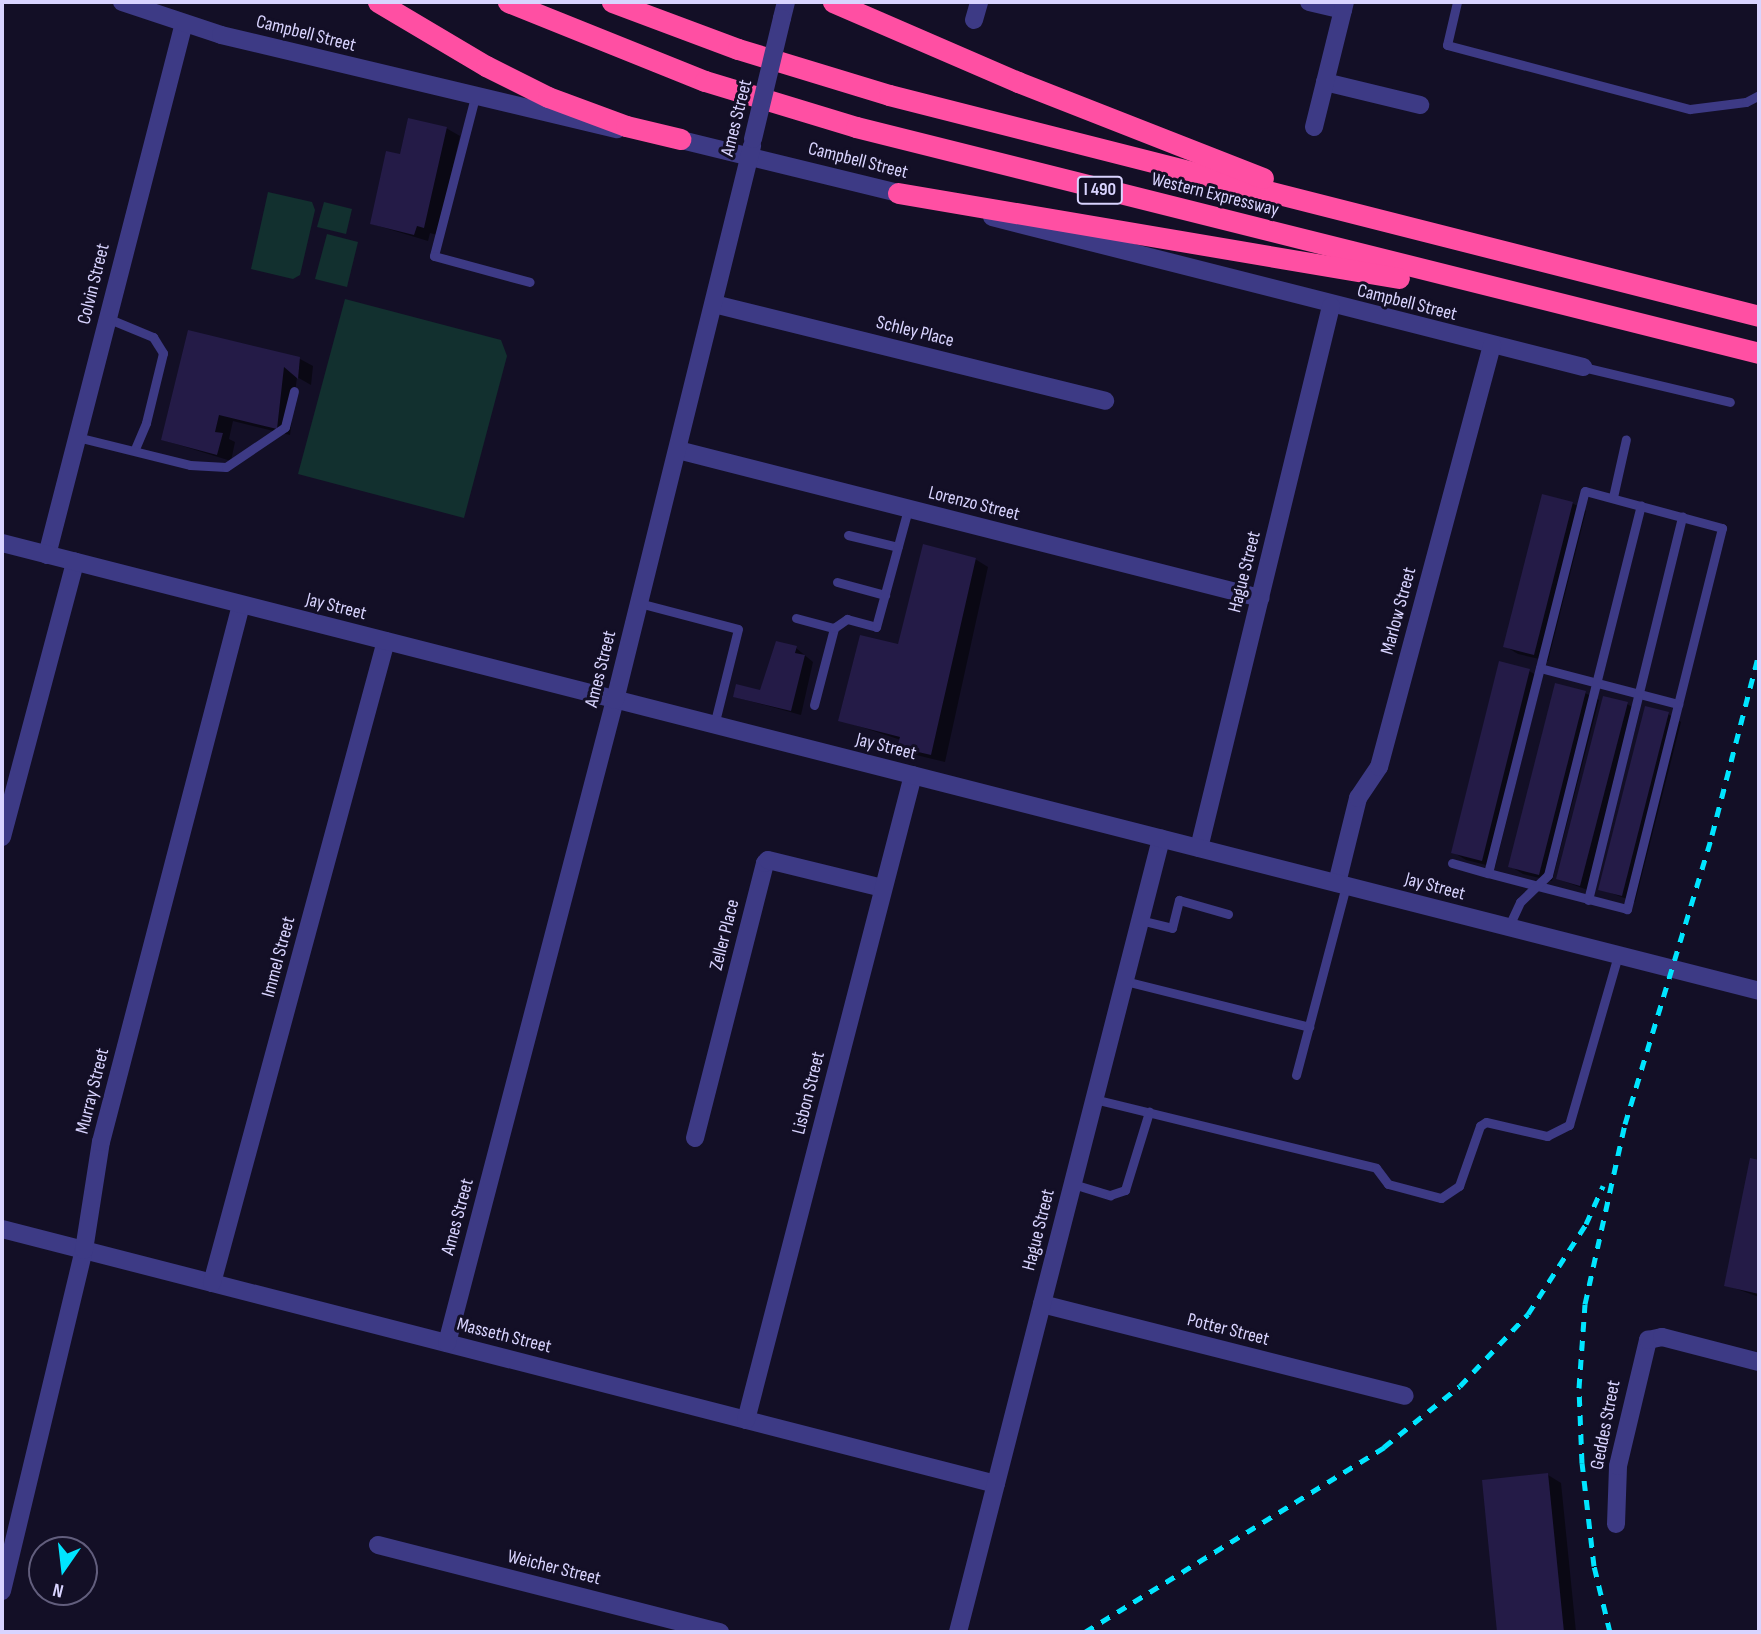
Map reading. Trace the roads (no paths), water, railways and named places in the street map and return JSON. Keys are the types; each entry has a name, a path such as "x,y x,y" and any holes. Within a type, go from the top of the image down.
{"highway":[{"path":"379,2 540,93 593,115 680,139"},
{"name":"Western Expressway","path":"508,2 696,78 836,122 1759,353"},
{"name":"Western Expressway","path":"612,2 738,49 869,89 1759,316"},
{"path":"833,2 1203,157 1434,235"},
{"path":"898,193 1582,310"}],"street":[{"name":"Campbell Street","path":"122,2 184,23 576,122 680,139 751,147 898,193 1331,306 1583,367"},
{"path":"974,20 979,2"},
{"path":"1309,2 1344,6 1314,127"},
{"name":"Ames Street","path":"447,1343 615,700 784,10"},
{"name":"Colvin Street","path":"47,555 184,23"},
{"path":"1325,82 1420,105"},
{"name":"Schley Place","path":"714,304 1105,401"},
{"name":"Hague Street","path":"1199,848 1331,306"},
{"name":"Marlow Street","path":"1342,885 1358,798 1379,767 1492,345"},
{"name":"Lorenzo Street","path":"678,450 1260,598"},
{"name":"Jay Street","path":"2,543 1759,991"},
{"path":"2,836 75,562"},
{"name":"Murray Street","path":"2,1591 11,1523 84,1250 101,1142 241,605"},
{"name":"Immel Street","path":"212,1283 386,641"},
{"name":"Lisbon Street","path":"746,1420 914,775"},
{"name":"Hague Street","path":"958,1632 1161,839"},
{"name":"Zeller Place","path":"695,1138 765,863 768,860 883,888"},
{"name":"Masseth Street","path":"2,1229 996,1485"},
{"name":"Potter Street","path":"1042,1304 1405,1396"},
{"name":"Geddes Street","path":"1616,1524 1618,1465 1642,1355 1652,1338 1759,1362"},
{"name":"Weicher Street","path":"378,1545 720,1632"}],"lane":[{"path":"1457,2 1447,45 1690,109 1746,102 1759,95"},
{"path":"475,97 434,256 530,282"},
{"path":"107,318 153,337 163,353 146,423 135,449"},
{"path":"1583,367 1730,402"},
{"path":"77,437 135,449 190,465 226,467 285,427 294,391"},
{"path":"1612,497 1626,439"},
{"path":"1452,863 1534,887 1627,909 1723,528 1585,491 1488,873"},
{"path":"1508,928 1520,902 1548,874 1642,506"},
{"path":"814,705 834,628 847,619 876,627 908,509"},
{"path":"1588,900 1682,516"},
{"path":"848,535 898,547"},
{"path":"836,582 885,595"},
{"path":"639,603 738,629 714,725"},
{"path":"796,618 834,628"},
{"path":"1540,668 1678,704"},
{"path":"1296,1074 1342,885"},
{"path":"1140,920 1172,928 1179,900 1228,914"},
{"path":"1094,1099 1376,1168 1388,1184 1441,1198 1459,1186 1480,1126 1486,1122 1547,1136 1569,1125 1618,955"},
{"path":"1125,981 1309,1027"},
{"path":"1073,1184 1110,1195 1125,1190 1149,1112"}],"railway":[{"path":"1610,1632 1594,1566 1582,1463 1579,1388 1585,1304 1625,1124 1712,835 1759,653"},
{"path":"1085,1632 1384,1447 1460,1386 1528,1314 1586,1224 1603,1186"}]}
